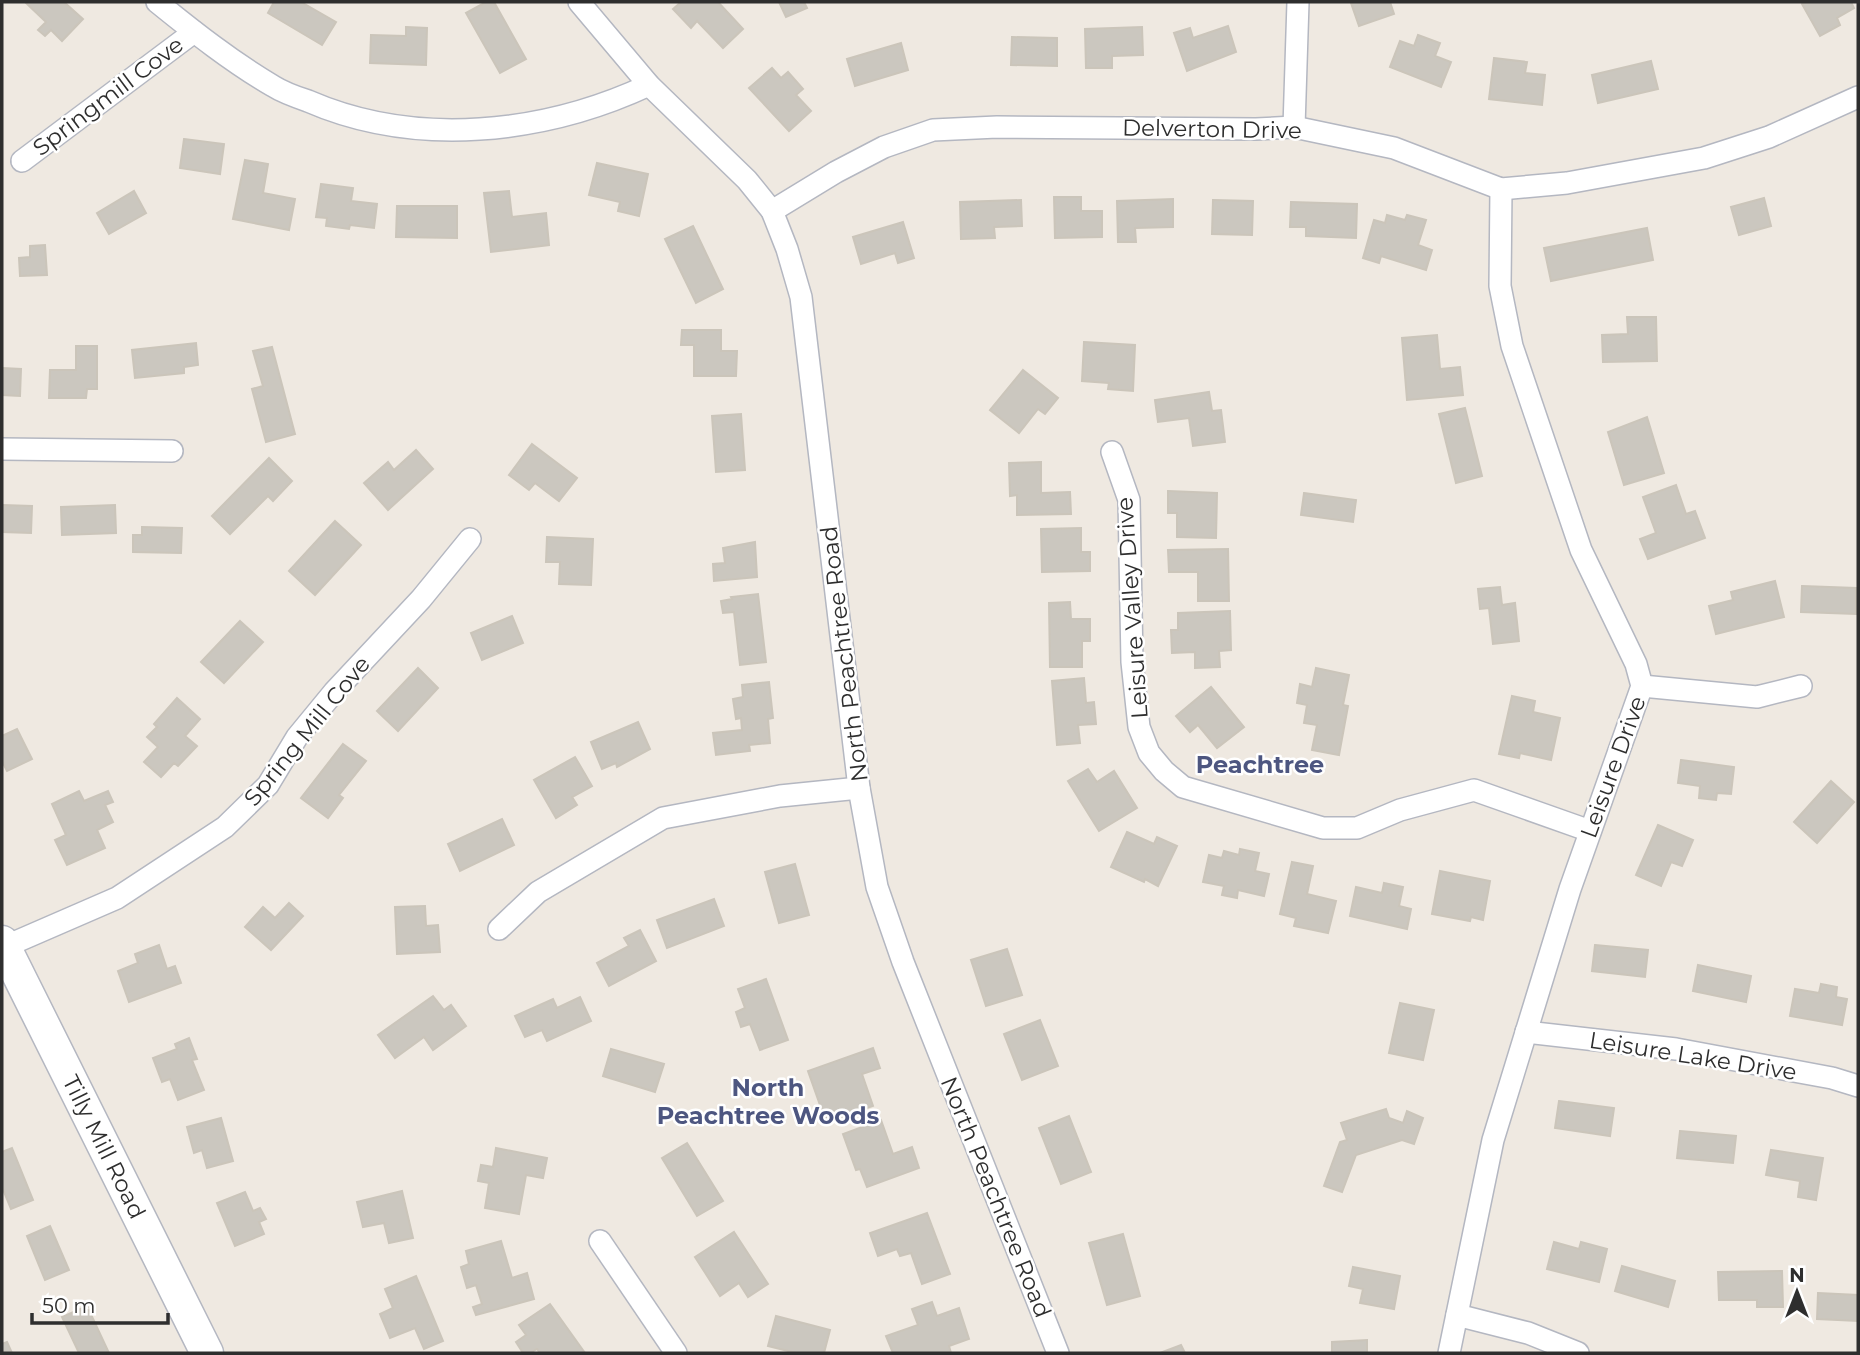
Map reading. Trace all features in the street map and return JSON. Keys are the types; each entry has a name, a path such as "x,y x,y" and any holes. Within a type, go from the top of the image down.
{"street":[{"path":"157,2 194,32 275,88 338,115 394,126 469,131 543,122 614,101 649,85"},
{"path":"1294,127 1298,2"},
{"name":"North Peachtree Road","path":"584,4 649,85 747,180 772,211 787,249 801,297 859,788 877,887 1058,1353"},
{"name":"Springmill Cove","path":"22,160 194,32"},
{"name":"Delverton Drive","path":"772,211 836,172 884,147 933,130 997,127 1294,127 1394,148 1500,189 1567,183 1704,158 1769,137 1858,97"},
{"name":"Leisure Drive","path":"1449,1353 1493,1140 1590,831 1642,686 1636,664 1581,550 1512,346 1500,286 1500,189"},
{"path":"2,449 172,452"},
{"name":"Leisure Valley Drive","path":"1112,452 1129,500 1132,662 1139,727 1149,753 1164,771 1183,787 1323,828 1357,828 1400,810 1474,790 1590,831"},
{"name":"Spring Mill Cove","path":"3,945 117,898 225,827 268,785 297,737 334,692 421,599 470,538"},
{"path":"1642,686 1757,697 1801,686"},
{"path":"499,929 538,892 663,818 779,796 859,788"},
{"name":"Tilly Mill Road","path":"3,945 207,1353"},
{"name":"Leisure Lake Drive","path":"1526,1032 1676,1049 1832,1078 1858,1086"},
{"path":"600,1241 676,1353"},
{"path":"1457,1315 1528,1333 1578,1353"}],"building":[{"path":"25,2 64,2 83,19 62,41 51,30 45,36 38,30 46,22"},
{"path":"274,2 301,2 336,22 322,45 268,13"},
{"path":"486,2 494,2 526,59 500,73 466,13"},
{"path":"681,2 718,2 743,29 723,48 697,21 691,28 673,9"},
{"path":"779,2 804,2 807,8 786,17"},
{"path":"1390,2 1394,14 1359,26 1351,3"},
{"path":"1851,2 1854,8 1837,18 1840,25 1820,36 1802,4"},
{"path":"1228,26 1236,52 1187,71 1174,33 1190,28 1193,38"},
{"path":"406,27 427,28 426,65 370,63 371,35 406,36"},
{"path":"1142,27 1143,55 1112,56 1112,68 1086,68 1085,29"},
{"path":"1418,35 1440,43 1435,56 1451,62 1441,87 1390,67 1400,41 1414,46"},
{"path":"1012,37 1057,38 1057,66 1011,65"},
{"path":"901,43 908,70 855,86 847,59"},
{"path":"1494,58 1527,62 1525,73 1545,75 1542,105 1489,99"},
{"path":"1651,61 1658,89 1598,103 1592,75"},
{"path":"772,68 781,78 788,72 803,89 796,95 811,111 789,131 749,88"},
{"path":"184,139 224,144 220,174 180,168"},
{"path":"245,160 268,164 263,193 295,199 289,230 233,219"},
{"path":"597,163 648,174 639,216 618,211 620,202 589,195"},
{"path":"321,184 353,188 351,201 377,204 374,228 326,226 327,218 316,217"},
{"path":"134,191 146,213 109,234 97,213"},
{"path":"509,191 512,217 546,213 549,245 491,252 484,193"},
{"path":"1054,197 1081,197 1081,211 1102,211 1102,237 1055,238"},
{"path":"1764,198 1771,226 1739,235 1731,207"},
{"path":"1173,199 1173,227 1135,228 1136,242 1118,242 1117,201"},
{"path":"1021,200 1022,226 994,227 995,238 961,239 960,202"},
{"path":"1213,200 1253,201 1252,235 1212,234"},
{"path":"1291,202 1357,204 1356,238 1306,236 1306,227 1290,227"},
{"path":"397,206 457,206 457,238 396,237"},
{"path":"1387,215 1405,220 1407,215 1426,220 1418,245 1432,250 1426,270 1381,256 1379,263 1363,258 1374,220 1385,223"},
{"path":"903,222 914,258 898,263 895,253 861,264 853,237"},
{"path":"693,226 723,289 696,303 665,239"},
{"path":"1647,228 1653,260 1551,281 1544,248"},
{"path":"45,245 47,275 20,276 19,258 30,257 30,246"},
{"path":"1627,317 1656,317 1657,361 1603,362 1602,335 1628,334"},
{"path":"682,330 721,330 721,351 737,351 736,376 694,376 694,345 681,345"},
{"path":"1437,335 1440,369 1460,367 1463,395 1407,400 1402,338"},
{"path":"1084,342 1135,345 1133,391 1108,389 1109,383 1082,381"},
{"path":"196,343 198,365 184,367 184,373 135,378 132,350"},
{"path":"76,346 97,346 97,389 87,389 86,398 49,398 50,370 76,370"},
{"path":"272,347 295,434 266,442 252,389 263,386 253,351"},
{"path":"2,368 21,369 20,396 2,395"},
{"path":"1023,370 1058,398 1045,414 1038,409 1019,433 990,410"},
{"path":"1209,392 1212,411 1221,410 1225,442 1193,446 1189,418 1158,422 1155,400"},
{"path":"1465,408 1482,476 1456,483 1439,414"},
{"path":"741,414 745,470 716,472 712,416"},
{"path":"1647,417 1664,473 1624,485 1608,432"},
{"path":"532,444 577,478 559,501 535,483 529,490 509,475"},
{"path":"416,450 433,469 388,510 364,483 388,462 394,470"},
{"path":"269,458 292,481 273,501 268,496 230,534 212,516"},
{"path":"1041,462 1041,493 1070,492 1071,514 1017,515 1017,495 1010,496 1009,463"},
{"path":"1676,485 1686,514 1695,511 1705,538 1648,559 1640,539 1656,533 1643,497"},
{"path":"1168,491 1217,493 1216,538 1177,537 1177,513 1168,513"},
{"path":"1304,493 1356,500 1353,522 1301,515"},
{"path":"2,505 32,506 31,533 2,532"},
{"path":"115,505 116,533 62,535 61,507"},
{"path":"335,521 361,545 315,595 289,571"},
{"path":"142,527 182,528 181,553 133,552 133,535 142,535"},
{"path":"1081,528 1081,552 1090,552 1090,571 1042,572 1041,529"},
{"path":"547,537 593,539 591,585 559,584 560,562 546,562"},
{"path":"755,542 757,577 714,581 713,564 725,563 723,548"},
{"path":"1228,549 1229,601 1198,601 1198,572 1169,572 1168,550"},
{"path":"1775,581 1784,617 1716,634 1709,606 1733,600 1731,592"},
{"path":"1802,586 1856,588 1856,614 1801,612"},
{"path":"1500,587 1502,605 1515,603 1519,641 1493,644 1489,608 1480,609 1478,589"},
{"path":"758,594 766,662 740,665 734,612 723,613 721,601"},
{"path":"1070,602 1071,619 1090,619 1090,641 1082,641 1082,667 1050,667 1049,603"},
{"path":"1230,611 1231,650 1219,651 1220,667 1195,668 1195,652 1172,653 1171,630 1178,630 1178,613"},
{"path":"512,616 523,643 482,660 471,633"},
{"path":"240,621 263,642 224,683 201,662"},
{"path":"418,668 438,688 398,731 377,711"},
{"path":"1316,668 1349,675 1343,705 1348,706 1339,755 1312,750 1317,725 1304,723 1307,705 1297,703 1300,684 1312,687"},
{"path":"1084,678 1086,703 1094,702 1096,724 1078,725 1080,743 1057,745 1052,681"},
{"path":"769,682 773,718 768,719 770,743 749,745 750,751 716,755 713,733 742,730 741,718 736,719 733,699 743,697 742,685"},
{"path":"1211,687 1244,727 1217,748 1198,725 1190,732 1176,716"},
{"path":"1512,696 1535,701 1533,712 1560,718 1551,760 1520,753 1519,758 1499,754"},
{"path":"177,698 200,719 185,736 197,746 178,766 174,763 161,777 144,762 158,747 147,737 157,727 154,724"},
{"path":"638,722 650,749 617,767 616,763 602,769 591,742"},
{"path":"17,729 32,759 7,771 2,761 2,736"},
{"path":"343,744 366,761 339,795 343,798 328,818 301,798"},
{"path":"575,757 592,786 572,797 577,805 556,818 534,780"},
{"path":"1681,760 1734,767 1731,794 1717,793 1716,800 1699,798 1700,786 1678,783"},
{"path":"1088,769 1097,782 1114,771 1137,808 1099,831 1068,781"},
{"path":"1831,781 1854,802 1817,843 1794,822"},
{"path":"79,791 84,801 108,791 113,802 105,805 113,822 97,830 105,848 67,865 55,840 66,835 52,804"},
{"path":"502,819 514,845 460,871 448,844"},
{"path":"1658,825 1693,840 1682,866 1671,862 1661,886 1636,875"},
{"path":"1127,832 1154,844 1157,837 1177,846 1158,886 1111,867"},
{"path":"1240,849 1259,853 1255,871 1269,874 1264,896 1238,890 1237,898 1222,895 1224,886 1203,882 1209,855 1222,858 1224,851 1239,855"},
{"path":"1292,862 1313,866 1307,894 1336,901 1328,933 1294,926 1296,918 1280,914"},
{"path":"795,864 809,915 779,923 765,872"},
{"path":"1440,871 1490,881 1483,920 1471,917 1470,921 1432,914"},
{"path":"1384,883 1403,887 1399,906 1411,909 1407,929 1350,916 1356,887 1382,893"},
{"path":"714,899 724,926 667,948 657,920"},
{"path":"289,903 303,916 271,950 245,927 263,907 275,918"},
{"path":"425,906 426,926 438,925 440,952 397,954 395,907"},
{"path":"640,930 656,961 609,986 597,963 629,946 624,938"},
{"path":"159,945 167,969 175,966 181,983 129,1002 118,971 138,963 135,954"},
{"path":"1595,945 1648,950 1645,977 1592,971"},
{"path":"1007,949 1022,995 986,1006 971,960"},
{"path":"1698,965 1751,976 1746,1002 1693,991"},
{"path":"766,979 788,1040 760,1050 750,1024 741,1027 736,1012 745,1008 738,989"},
{"path":"1821,984 1837,987 1836,997 1847,999 1842,1025 1790,1016 1795,989 1819,993"},
{"path":"433,996 444,1010 451,1005 466,1026 433,1050 424,1037 395,1058 378,1035"},
{"path":"580,997 591,1021 547,1041 542,1030 525,1037 515,1016 553,999 557,1008"},
{"path":"1400,1003 1434,1010 1423,1060 1389,1053"},
{"path":"1040,1020 1058,1066 1022,1080 1004,1034"},
{"path":"189,1038 197,1059 192,1060 204,1090 178,1100 170,1079 162,1082 153,1058 177,1049 175,1044"},
{"path":"873,1048 880,1068 862,1074 873,1106 826,1122 808,1071"},
{"path":"611,1049 664,1064 655,1092 603,1076"},
{"path":"1559,1101 1614,1108 1610,1136 1555,1128"},
{"path":"1386,1109 1389,1118 1403,1123 1407,1111 1423,1118 1414,1144 1402,1140 1356,1155 1342,1192 1324,1186 1340,1142 1347,1140 1341,1123"},
{"path":"1069,1116 1091,1172 1061,1184 1039,1128"},
{"path":"221,1118 233,1161 207,1168 202,1150 194,1153 187,1127"},
{"path":"881,1120 893,1154 912,1147 919,1168 867,1187 860,1169 856,1170 843,1134"},
{"path":"1680,1131 1736,1136 1733,1163 1677,1158"},
{"path":"687,1143 723,1201 697,1216 662,1158"},
{"path":"12,1148 33,1200 11,1209 2,1187 2,1152"},
{"path":"496,1148 547,1158 543,1178 526,1175 519,1214 485,1208 489,1183 478,1181 481,1165 493,1167"},
{"path":"1771,1150 1823,1158 1816,1200 1798,1197 1800,1181 1766,1175"},
{"path":"402,1191 413,1238 389,1243 384,1223 363,1227 357,1202"},
{"path":"245,1192 253,1211 260,1208 266,1219 259,1222 264,1234 235,1246 217,1203"},
{"path":"927,1213 950,1274 922,1284 911,1253 900,1256 897,1249 878,1256 870,1233"},
{"path":"50,1226 69,1270 45,1280 27,1236"},
{"path":"734,1232 768,1284 748,1297 739,1283 720,1296 695,1257"},
{"path":"1123,1234 1140,1296 1107,1305 1089,1243"},
{"path":"501,1241 512,1278 527,1273 534,1299 476,1315 473,1307 482,1304 476,1285 467,1288 461,1267 469,1264 466,1251"},
{"path":"1554,1242 1579,1249 1581,1242 1607,1249 1599,1282 1547,1269"},
{"path":"1622,1266 1675,1281 1668,1307 1615,1291"},
{"path":"1353,1267 1400,1276 1394,1309 1360,1303 1363,1289 1349,1286"},
{"path":"1782,1271 1783,1307 1757,1307 1757,1300 1719,1300 1718,1272"},
{"path":"416,1276 443,1341 424,1349 415,1328 390,1338 380,1314 393,1308 385,1289"},
{"path":"1818,1293 1858,1295 1858,1321 1817,1319"},
{"path":"932,1302 937,1316 959,1308 969,1339 949,1346 951,1353 893,1353 886,1336 918,1325 912,1309"},
{"path":"550,1304 585,1353 540,1353 537,1349 523,1353 516,1342 526,1335 519,1325"},
{"path":"87,1306 109,1353 79,1353 62,1317"},
{"path":"776,1316 830,1330 824,1353 796,1353 768,1346"},
{"path":"1367,1340 1367,1353 1332,1353 1332,1342"},
{"path":"7,1342 12,1353 2,1353 2,1344"},
{"path":"1181,1345 1185,1353 1160,1353"}],"district":[{"name":"Peachtree","path":"1260,765"},
{"name":"North Peachtree Woods","path":"768,1102"}]}
